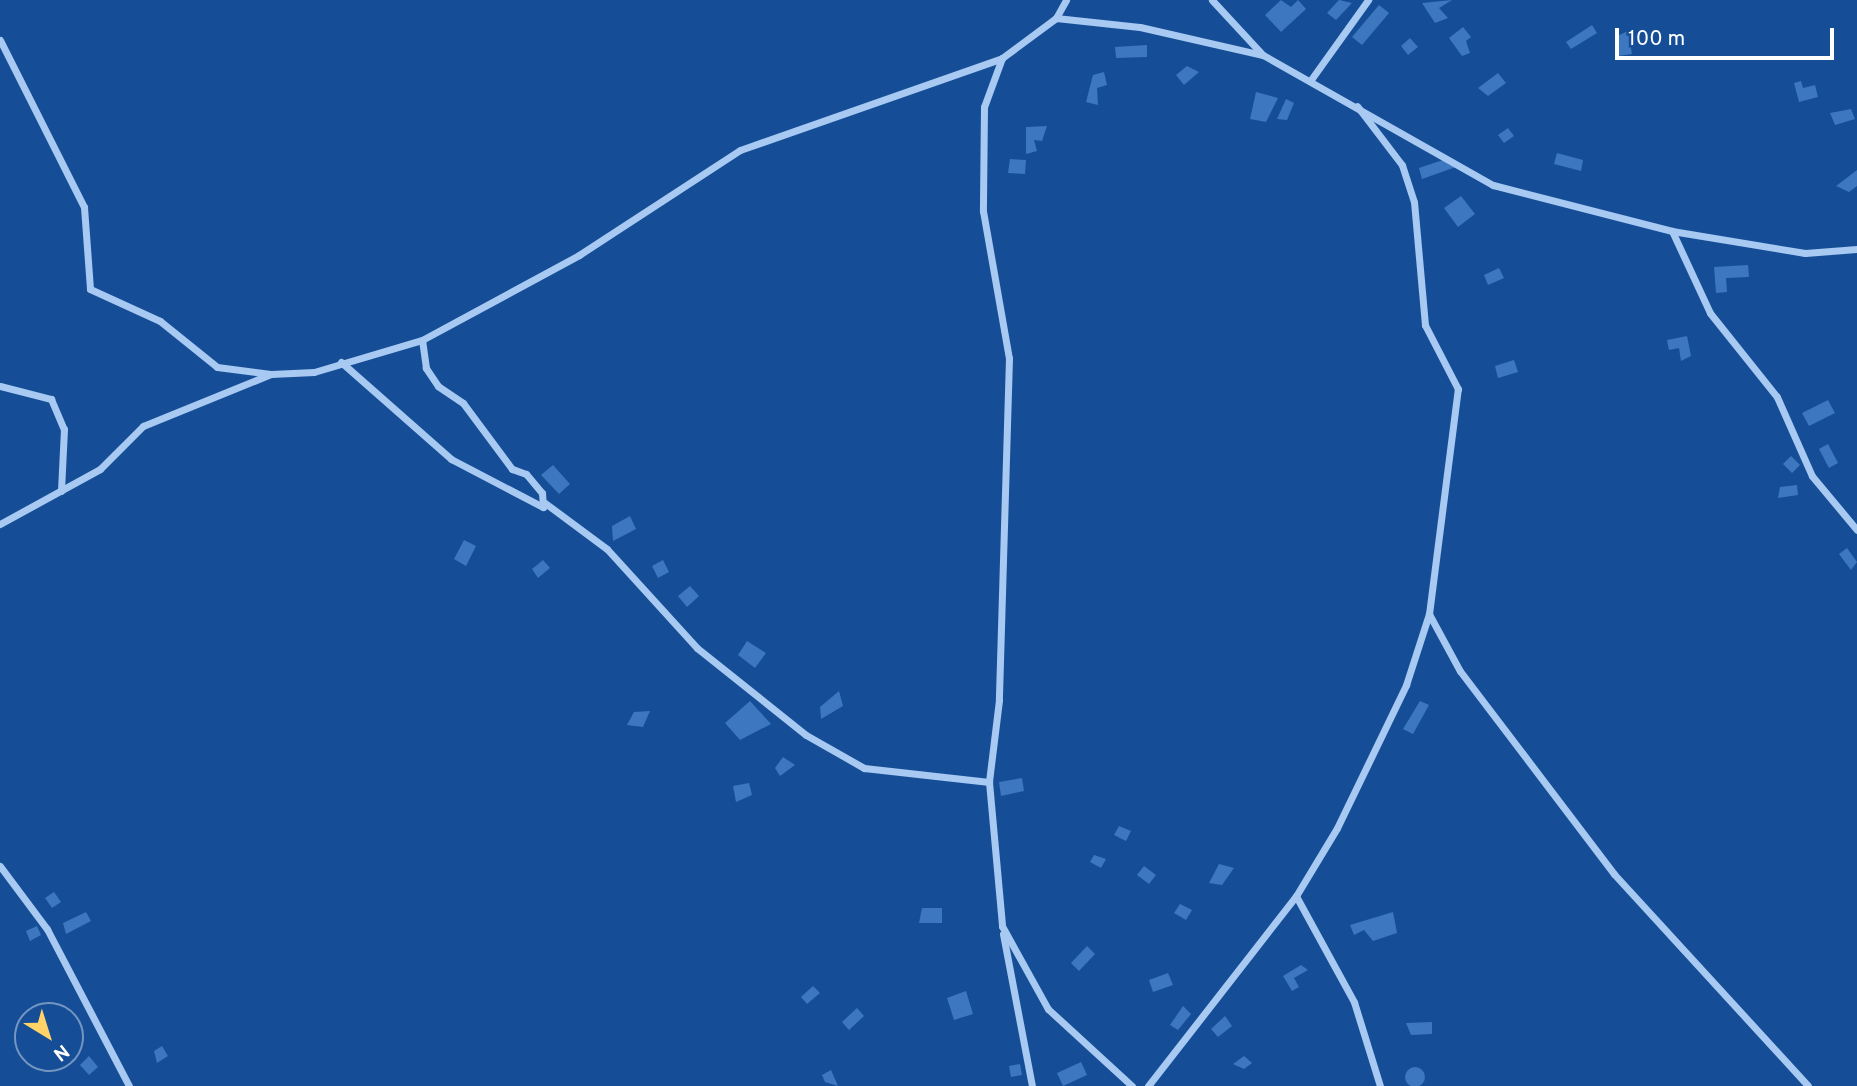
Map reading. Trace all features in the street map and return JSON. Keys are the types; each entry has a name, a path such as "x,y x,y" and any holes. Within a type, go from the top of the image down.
{"street":[{"path":"0,40 84,207 90,289 160,321 218,367 271,374 314,372 422,340 568,261 740,150 1002,58 1056,18 1066,0"},
{"path":"1212,0 1263,55"},
{"path":"1310,81 1368,0"},
{"path":"1056,18 1140,27 1263,55 1493,185 1672,231 1805,253 1857,249"},
{"path":"0,62 7,52"},
{"path":"1002,58 984,107 983,211 1009,358 999,700 989,782 1002,926 1032,1086"},
{"path":"1148,1086 1296,896 1374,756 1429,614 1458,389 1425,325 1414,202 1402,165 1357,106"},
{"path":"1672,231 1710,313 1777,397 1812,476 1857,530"},
{"path":"422,340 426,368 438,386 463,403 545,503"},
{"path":"341,362 451,459 545,503 607,549 697,648 806,735 864,768 989,782"},
{"path":"0,524 100,469 143,426 271,374"},
{"path":"0,386 51,399 64,429 61,491"},
{"path":"1429,614 1460,671 1614,874 1808,1086"},
{"path":"0,866 47,929 129,1086"},
{"path":"1296,896 1354,1002 1380,1086"},
{"path":"1002,926 1048,1009 1132,1086"}],"building":[{"path":"1281,0 1291,7 1298,0 1306,9 1281,32 1265,15"},
{"path":"1339,0 1352,3 1336,20 1327,13"},
{"path":"1452,0 1439,8 1448,18 1435,23 1422,3"},
{"path":"1379,5 1389,13 1362,45 1352,37"},
{"path":"1592,25 1597,33 1571,49 1566,42"},
{"path":"1463,27 1471,37 1466,41 1470,53 1462,56 1449,38"},
{"path":"1628,31 1632,54 1618,56 1615,37"},
{"path":"1410,38 1418,47 1408,55 1401,46"},
{"path":"1147,45 1147,57 1116,58 1115,47"},
{"path":"1187,66 1199,72 1184,85 1176,75"},
{"path":"1104,72 1107,85 1097,88 1098,105 1086,102 1093,75"},
{"path":"1498,73 1506,83 1488,96 1478,88"},
{"path":"1801,81 1803,88 1815,85 1818,97 1799,102 1794,83"},
{"path":"1256,92 1278,98 1266,122 1250,119"},
{"path":"1286,99 1294,103 1287,120 1277,119"},
{"path":"1851,109 1855,119 1835,125 1830,113"},
{"path":"1047,126 1042,141 1034,140 1037,151 1026,154 1026,127"},
{"path":"1508,128 1514,136 1504,143 1498,135"},
{"path":"1557,153 1583,160 1581,171 1554,164"},
{"path":"1010,159 1026,160 1025,174 1008,173"},
{"path":"1443,160 1456,167 1422,179 1419,168"},
{"path":"1857,170 1857,186 1849,192 1836,186"},
{"path":"1461,196 1475,214 1458,227 1444,208"},
{"path":"1748,265 1749,277 1726,278 1727,292 1716,293 1714,267"},
{"path":"1499,268 1504,278 1488,285 1484,275"},
{"path":"1687,336 1691,356 1681,361 1679,348 1669,350 1667,340"},
{"path":"1514,360 1518,372 1498,378 1495,366"},
{"path":"1828,400 1835,413 1809,426 1802,413"},
{"path":"1828,444 1838,463 1829,468 1819,449"},
{"path":"1791,456 1800,465 1792,473 1783,464"},
{"path":"553,465 570,484 559,494 541,475"},
{"path":"1797,485 1798,495 1778,498 1780,487"},
{"path":"630,516 636,529 613,541 612,526"},
{"path":"464,540 476,546 466,566 454,559"},
{"path":"1847,548 1857,562 1851,570 1839,554"},
{"path":"543,560 550,568 538,578 532,569"},
{"path":"663,560 669,572 658,578 652,566"},
{"path":"690,586 699,596 687,607 678,596"},
{"path":"747,641 766,653 755,668 738,655"},
{"path":"839,691 843,706 821,719 820,707"},
{"path":"750,701 771,724 740,740 725,723"},
{"path":"1420,701 1429,705 1413,734 1403,729"},
{"path":"650,711 643,727 627,725 634,712"},
{"path":"783,757 795,765 780,776 775,768"},
{"path":"1022,778 1024,791 1001,796 999,782"},
{"path":"749,783 752,795 736,802 733,786"},
{"path":"1119,826 1131,831 1126,841 1114,835"},
{"path":"1094,855 1106,859 1101,868 1090,862"},
{"path":"1219,864 1234,868 1222,885 1209,883"},
{"path":"1144,866 1156,875 1149,884 1137,875"},
{"path":"54,892 61,902 52,908 45,898"},
{"path":"1180,904 1192,910 1186,920 1174,913"},
{"path":"922,908 942,908 942,923 919,923"},
{"path":"86,912 91,921 66,934 63,923"},
{"path":"1393,912 1397,933 1373,941 1364,930 1354,935 1350,925"},
{"path":"37,926 41,935 30,941 26,931"},
{"path":"1087,946 1095,954 1079,971 1071,963"},
{"path":"1301,965 1308,970 1294,978 1299,987 1292,991 1283,976"},
{"path":"1168,973 1173,985 1153,992 1149,980"},
{"path":"813,986 820,993 807,1004 801,997"},
{"path":"966,991 973,1014 954,1020 947,998"},
{"path":"1183,1006 1191,1014 1178,1030 1170,1025"},
{"path":"857,1008 864,1016 849,1030 842,1022"},
{"path":"1225,1016 1232,1026 1218,1037 1211,1029"},
{"path":"1432,1022 1432,1034 1411,1035 1406,1023"},
{"path":"162,1046 168,1056 157,1063 154,1051"},
{"path":"89,1056 98,1067 89,1075 84,1069 84,1061"},
{"path":"1244,1056 1252,1063 1244,1069 1233,1064"},
{"path":"1081,1062 1087,1075 1063,1086 1057,1073"},
{"path":"1020,1064 1022,1075 1011,1077 1009,1066"},
{"path":"1415,1067 1422,1070 1425,1077 1422,1084 1415,1087 1408,1084 1405,1077 1408,1070"},
{"path":"831,1070 838,1086 825,1082 822,1075"}]}
